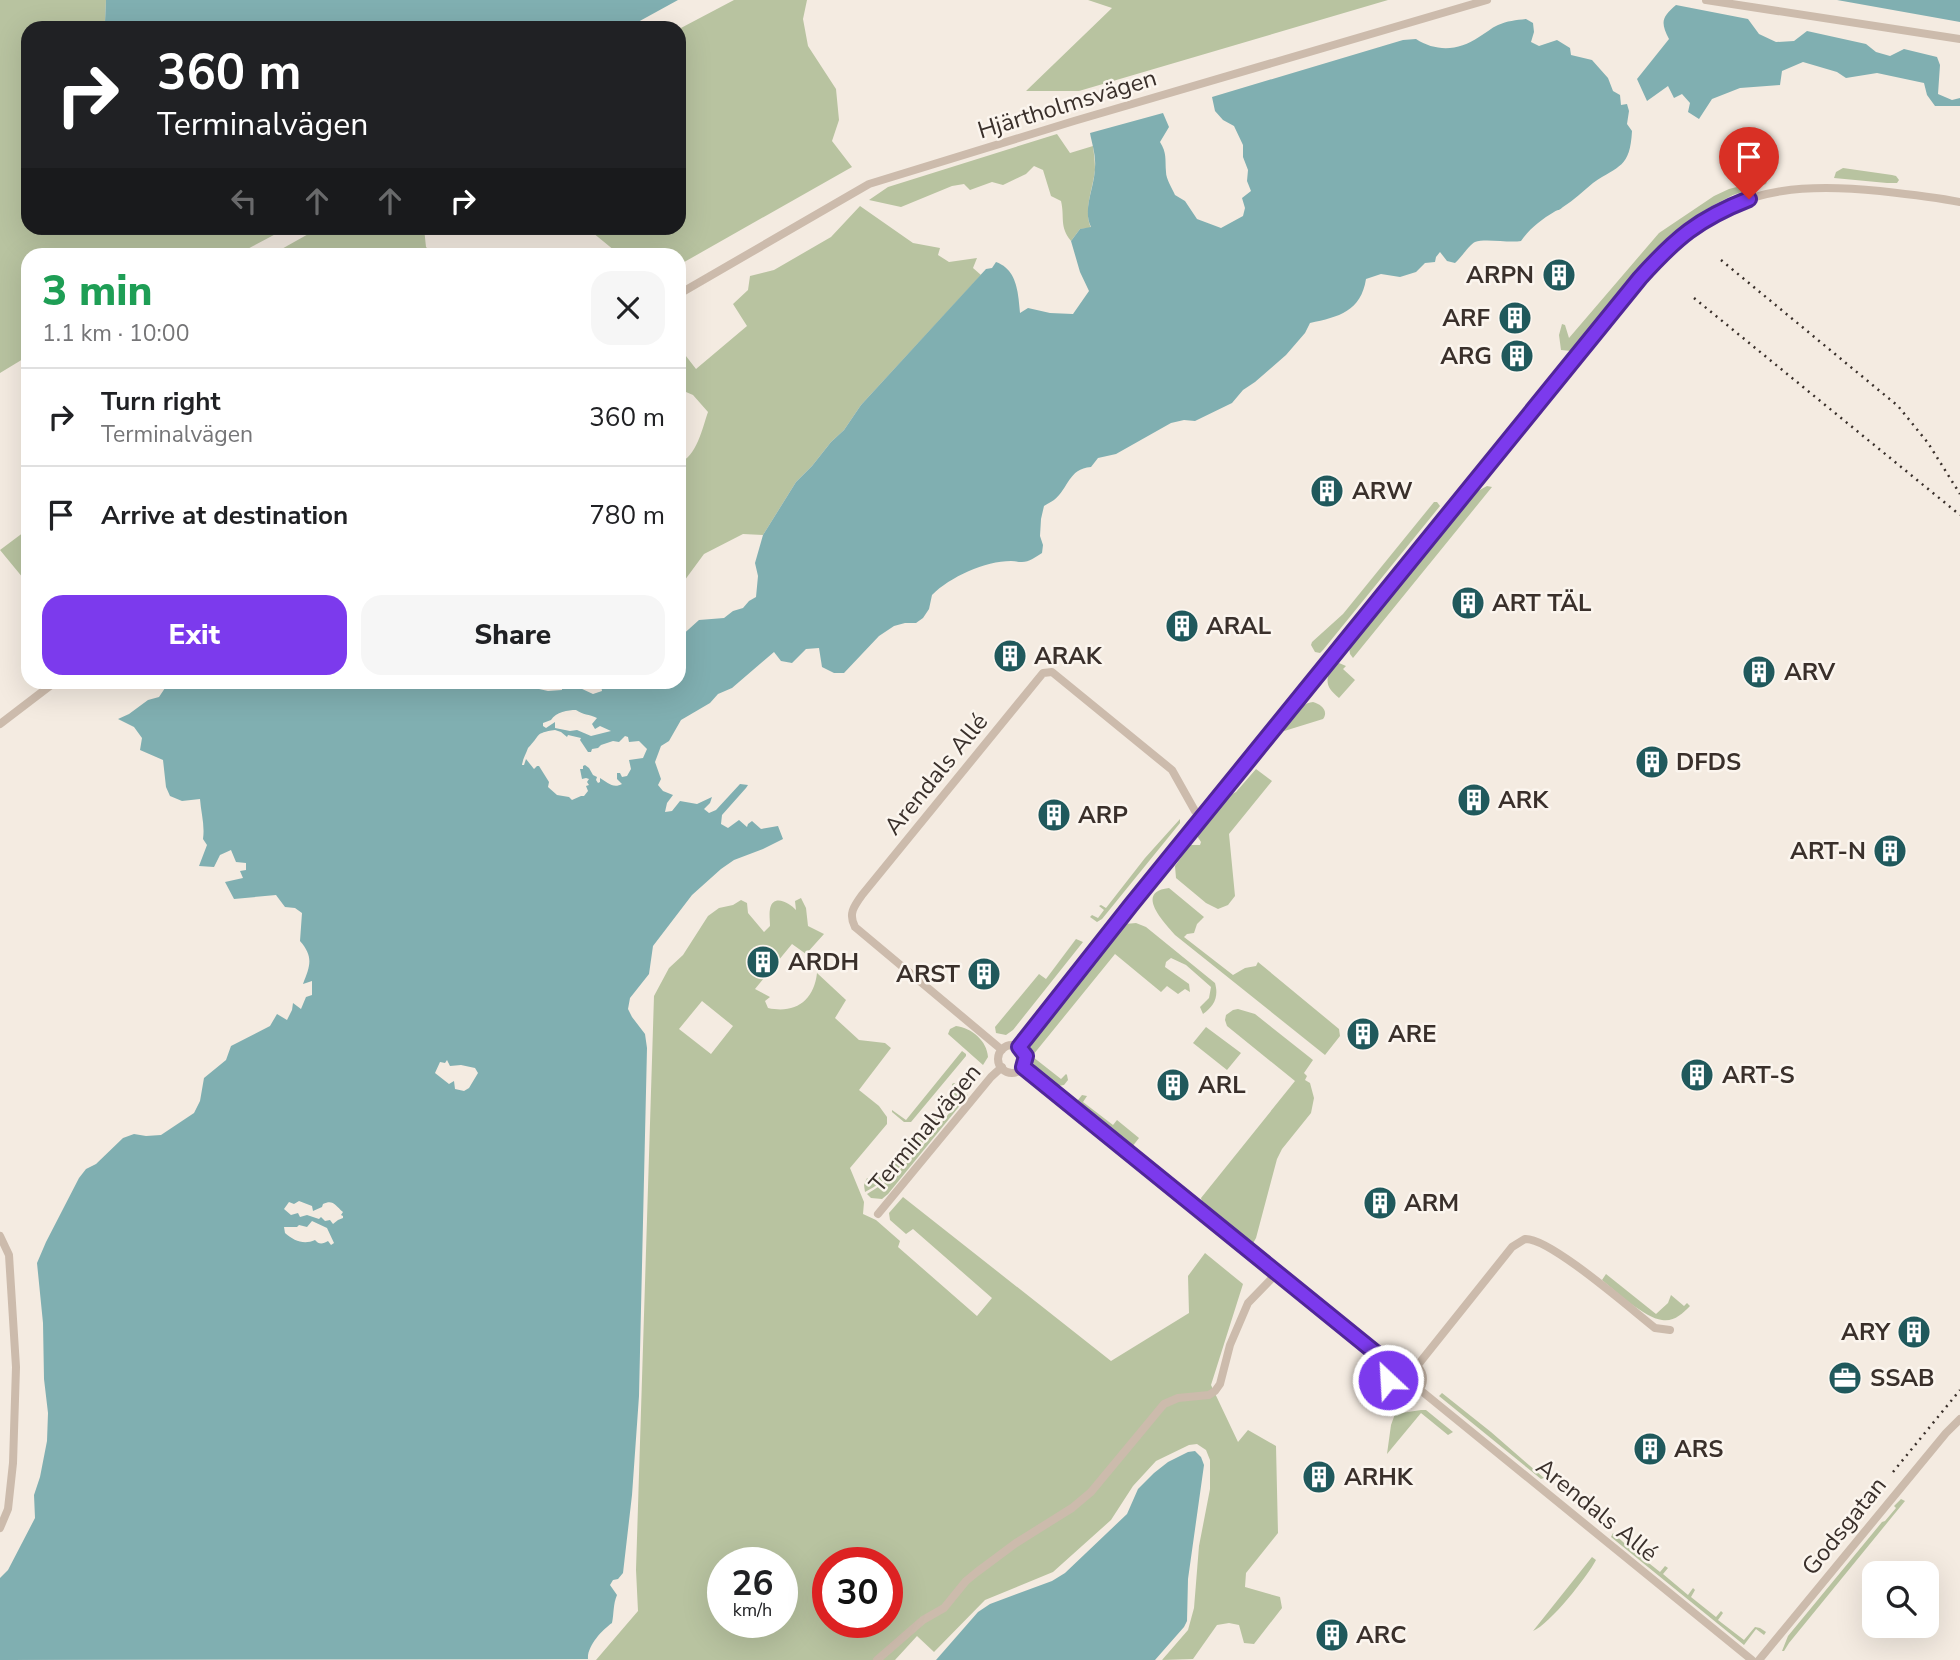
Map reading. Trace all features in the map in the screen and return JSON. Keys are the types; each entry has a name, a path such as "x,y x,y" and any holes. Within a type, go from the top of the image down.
{"street":[{"name":"Hjärtholmsvägen","path":"686,290 869,184 1487,0"},
{"path":"1706,0 1960,39"},
{"path":"1019,1047 1201,817 1640,278 1669,247 1687,231 1723,209 1749,199 1797,188 1913,194 1960,202"},
{"name":"Arendals Allé","path":"1002,1050 855,927 852,911 862,895 1043,673 1052,672 1172,769 1201,817"},
{"path":"0,724 46,689"},
{"path":"1010,1045 1019,1047 1026,1056 1023,1067 1013,1072 1002,1067 999,1060 1002,1050 1010,1045"},
{"name":"Terminalvägen","path":"878,1214 1002,1067"},
{"path":"1023,1067 1393,1367"},
{"path":"0,1236 9,1255 16,1367 13,1463 8,1509 0,1528"},
{"path":"1417,1366 1505,1256 1525,1239 1539,1241 1562,1255 1655,1328 1670,1330"},
{"path":"877,1660 923,1620 944,1608 977,1572 1091,1493 1164,1404 1178,1398 1209,1395 1215,1391 1220,1384 1230,1345 1248,1303 1277,1273"},
{"path":"1405,1362 1417,1366 1423,1377 1419,1389 1408,1396 1395,1393 1389,1383 1393,1367 1405,1362"},
{"name":"Arendals Allé","path":"1419,1389 1752,1660"},
{"name":"Godsgatan","path":"1759,1660 1945,1433 1960,1419"}],"green space":[{"path":"0,0 106,0 105,21 21,21 21,235 274,235 249,248 21,248 21,360 0,373"},
{"path":"734,0 807,0 803,19 808,46 836,89 839,120 832,141 852,167 686,261 686,248 611,248 596,235 686,235 686,25"},
{"path":"1088,0 1388,0 1079,91 1026,91 1112,8"},
{"path":"1057,134 1070,153 1093,146 1095,170 1088,214 1091,228 1080,229 1071,241 1064,226 1061,201 1051,196 1043,170 1034,166 1026,174 1003,185 992,182 970,190 964,184 952,186 901,207 869,200 888,187"},
{"path":"1843,168 1892,175 1899,180 1897,183 1887,183 1834,178 1836,172"},
{"path":"1768,179 1766,184 1733,195 1710,207 1670,235 1643,263 1572,350 1561,350 1559,335 1562,324 1565,325 1569,338 1659,233 1714,196 1729,189"},
{"path":"860,206 913,243 940,248 938,255 949,262 977,258 973,268 981,275 861,405 844,430 796,482 763,535 743,534 704,554 686,578 686,458 695,448 708,412 693,395 686,392 686,356 696,369 747,326 733,304 748,290 750,276 774,270 831,237"},
{"path":"307,235 425,235 427,248 283,248"},
{"path":"1487,486 1492,487 1353,658 1349,647 1469,498"},
{"path":"1434,502 1440,506 1323,650 1320,653 1315,652 1312,642 1343,614"},
{"path":"21,534 21,576 0,550"},
{"path":"1339,663 1346,666 1343,669 1355,680 1339,698 1330,689 1328,682 1331,668"},
{"path":"1313,702 1323,708 1323,719 1281,732 1298,709"},
{"path":"1256,769 1272,781 1229,834 1235,896 1228,905 1218,909 1206,903 1176,878 1175,866 1190,845 1200,845 1197,836 1199,830 1226,797 1236,792"},
{"path":"1180,819 1180,823 1102,919 1097,922 1090,917 1092,915 1098,918 1104,910 1099,906 1106,908"},
{"path":"1169,888 1204,917 1197,924 1194,933 1184,937 1233,975 1245,968 1256,966 1258,962 1339,1029 1340,1036 1325,1055 1175,935 1159,915 1153,901 1154,895"},
{"path":"801,898 806,908 808,926 824,934 806,954 792,944 755,989 770,997 765,1001 768,1008 795,1007 812,991 817,973 846,1000 835,1018 859,1040 885,1043 891,1048 859,1090 879,1106 887,1117 887,1124 850,1168 864,1202 863,1214 876,1220 900,1241 898,1247 977,1316 992,1298 913,1229 906,1234 890,1220 889,1213 903,1197 1111,1361 1189,1313 1188,1276 1205,1253 1243,1284 1211,1385 1238,1442 1248,1430 1276,1446 1278,1533 1246,1573 1245,1587 1280,1597 1282,1608 1254,1644 1244,1643 1239,1625 1217,1625 1193,1659 1162,1660 1188,1630 1194,1608 1199,1546 1210,1489 1210,1460 1206,1450 1197,1444 1189,1445 1156,1461 1133,1486 1111,1520 1053,1572 985,1600 934,1652 917,1636 895,1660 596,1660 638,1611 636,1570 654,996 669,968 683,955 708,916 719,908 741,900 747,903 748,913 764,932 770,926 770,911 774,901 782,901 796,910 795,901","holes":["702,1001 733,1026 711,1054 679,1029"]},
{"path":"1136,923 1146,927 1215,983 1215,1001 1203,1014 1200,1007 1209,998 1211,987 1186,965 1171,958 1165,967 1189,984 1190,992 1185,989 1178,994 1167,986 1161,992 1115,954 1033,1055 1061,1079 1067,1075 1068,1080 1064,1085 1058,1086 1034,1064 1030,1054 1032,1043 1052,1010 1118,930 1125,924"},
{"path":"1076,939 1083,942 1013,1030 1006,1035 996,1033 995,1027 1039,974 1046,979"},
{"path":"1238,1009 1255,1014 1313,1060 1304,1073 1314,1098 1311,1113 1277,1159 1252,1245 1203,1205 1201,1198 1295,1081 1227,1026 1226,1015"},
{"path":"956,1026 968,1029 982,1041 988,1057 983,1065 948,1034 950,1029"},
{"path":"1206,1027 1241,1053 1227,1070 1193,1043"},
{"path":"962,1051 966,1056 911,1122 904,1122 892,1112 906,1120"},
{"path":"954,1083 963,1090 931,1133 894,1172 865,1192 867,1178 874,1183 916,1139 954,1092"},
{"path":"965,1093 968,1095 966,1098 888,1194 882,1199 871,1198 867,1194 909,1161"},
{"path":"1082,1095 1087,1096 1083,1102 1113,1125 1117,1120 1139,1138 1132,1147 1079,1104 1078,1100"},
{"path":"1606,1274 1656,1314 1668,1303 1671,1295 1684,1306 1687,1303 1690,1306 1674,1319 1655,1318 1630,1303 1602,1280"},
{"path":"1442,1393 1544,1478 1541,1479 1439,1396"},
{"path":"1426,1410 1453,1432 1448,1435 1421,1413 1387,1454 1395,1414"},
{"path":"1901,1499 1905,1501 1782,1651 1788,1636"},
{"path":"1613,1533 1632,1550 1637,1544 1639,1546 1635,1552 1660,1572 1665,1566 1668,1568 1663,1574 1688,1595 1693,1588 1695,1590 1691,1597 1716,1617 1721,1611 1723,1613 1718,1620 1744,1640 1755,1627 1766,1632 1764,1635 1756,1629 1744,1645 1611,1537"},
{"path":"1592,1557 1596,1560 1577,1588 1549,1619 1533,1631"}],"water":[{"path":"106,0 678,0 640,21 105,21"},
{"path":"1837,0 1960,0 1960,22"},
{"path":"1676,5 1748,19 1759,34 1776,42 1794,41 1807,31 1866,44 1876,52 1890,56 1904,49 1937,57 1940,65 1938,94 1952,100 1960,98 1960,106 1935,106 1927,95 1924,83 1877,73 1846,78 1837,72 1803,62 1782,71 1780,85 1740,88 1712,99 1699,119 1688,112 1690,103 1682,94 1674,98 1668,86 1647,101 1637,79 1669,39 1664,20"},
{"path":"1526,19 1533,23 1531,42 1539,46 1557,40 1570,48 1571,55 1592,60 1608,78 1613,91 1620,95 1621,105 1627,104 1629,111 1627,124 1632,131 1631,143 1622,164 1540,221 1521,241 1479,241 1473,243 1455,263 1447,261 1440,252 1435,262 1425,263 1416,272 1400,277 1381,274 1366,279 1354,305 1339,315 1310,323 1286,355 1243,390 1232,403 1195,421 1171,423 1116,454 1098,458 1091,467 1083,468 1073,475 1059,495 1044,506 1040,536 1043,545 1040,555 1025,562 1001,562 979,567 948,582 932,595 929,609 923,618 916,623 894,626 879,636 844,673 834,673 822,667 819,648 806,649 792,663 781,661 774,652 732,688 718,694 710,703 681,720 669,741 661,746 655,762 661,779 658,785 663,791 673,795 665,812 672,811 680,801 697,804 712,797 704,809 709,813 716,810 740,784 748,785 722,815 721,824 728,828 739,820 747,827 752,821 761,829 778,826 783,839 734,860 692,895 653,946 649,974 630,998 628,1009 645,1034 647,1048 639,1396 623,1573 610,1585 617,1595 612,1623 593,1644 588,1659 0,1660 0,1578 8,1570 35,1518 34,1495 47,1441 43,1323 37,1263 46,1242 86,1169 96,1164 123,1138 134,1134 161,1135 194,1113 200,1101 204,1078 226,1060 231,1046 270,1026 277,1014 287,1020 293,1003 301,1009 306,997 312,995 312,981 303,984 309,957 300,941 302,913 295,908 285,907 276,895 234,899 225,882 243,878 240,871 246,870 246,863 236,862 231,850 220,855 214,867 199,866 207,845 203,839 200,799 182,801 170,796 166,787 163,760 140,750 142,738 134,727 118,719 148,700 159,697 164,689 582,689 593,694 602,689 686,689 686,632 699,620 724,618 756,597 758,576 755,563 763,535 796,482 844,430 861,405 986,269 992,268 996,262 1009,271 1015,283 1020,313 1028,308 1073,314 1089,291 1071,241 1080,229 1091,227 1088,213 1095,163 1090,133 1163,113 1169,127 1160,142 1165,153 1167,178 1175,195 1185,201 1197,219 1221,228 1243,216 1245,208 1242,198 1251,191 1247,181 1248,170 1243,157 1243,145 1234,126 1223,120 1215,111 1212,97 1403,40 1416,39 1439,48 1464,45 1508,22","holes":["576,710 597,718 592,724 595,729 600,726 611,731 591,736 577,730 555,728 555,722 546,728 543,726 543,723 559,713","555,730 567,737 581,738 588,752 613,741 619,742 625,736 629,742 639,741 647,749 643,758 629,760 631,769 627,776 622,777 617,773 617,779 622,784 616,786 600,778 598,783 597,777 589,768 583,766 583,769 580,769 582,779 589,779 589,785 586,786 588,791 584,796 572,800 557,795 548,787 549,782 539,766 534,769 526,759 522,765 528,748 539,735","447,1060 450,1066 475,1068 478,1073 469,1088 464,1091 455,1089 454,1081 449,1084 435,1073 440,1062 445,1063","299,1201 312,1206 313,1211 332,1202 343,1212 343,1218 333,1224 321,1217 300,1217 298,1213 291,1215 284,1209 289,1202 294,1204","312,1221 327,1228 334,1243 331,1245 328,1241 321,1244 315,1240 299,1241 285,1233 284,1227 307,1227"]},
{"path":"1195,1451 1204,1465 1188,1579 1187,1621 1155,1660 936,1660 978,1612 990,1604 1052,1581 1065,1573 1127,1514 1138,1489 1154,1473 1168,1462"}],"railway":[{"path":"1721,260 1898,406 1928,443 1960,494"},
{"path":"1694,298 1960,515"},
{"path":"1893,1472 1960,1390"}],"place":[{"name":"ARPN","path":"1559,275"},
{"name":"ARF","path":"1515,318"},
{"name":"ARG","path":"1517,356"},
{"name":"ARW","path":"1327,491"},
{"name":"ART TÄL","path":"1468,603"},
{"name":"ARAL","path":"1182,626"},
{"name":"ARAK","path":"1010,656"},
{"name":"ARV","path":"1759,672"},
{"name":"DFDS","path":"1652,762"},
{"name":"ARK","path":"1474,800"},
{"name":"ARP","path":"1054,815"},
{"name":"ART-N","path":"1890,851"},
{"name":"ARDH","path":"763,962"},
{"name":"ARST","path":"984,974"},
{"name":"ARE","path":"1363,1034"},
{"name":"ART-S","path":"1697,1075"},
{"name":"ARL","path":"1173,1085"},
{"name":"ARM","path":"1380,1203"},
{"name":"ARY","path":"1914,1332"},
{"name":"SSAB","path":"1845,1378"},
{"name":"ARS","path":"1650,1449"},
{"name":"ARHK","path":"1319,1477"},
{"name":"ARC","path":"1332,1635"}],"route":[{"path":"1388,1380 1393,1367 1023,1067 1026,1056 1019,1047 1640,278 1687,231 1723,209 1749,199"}]}
